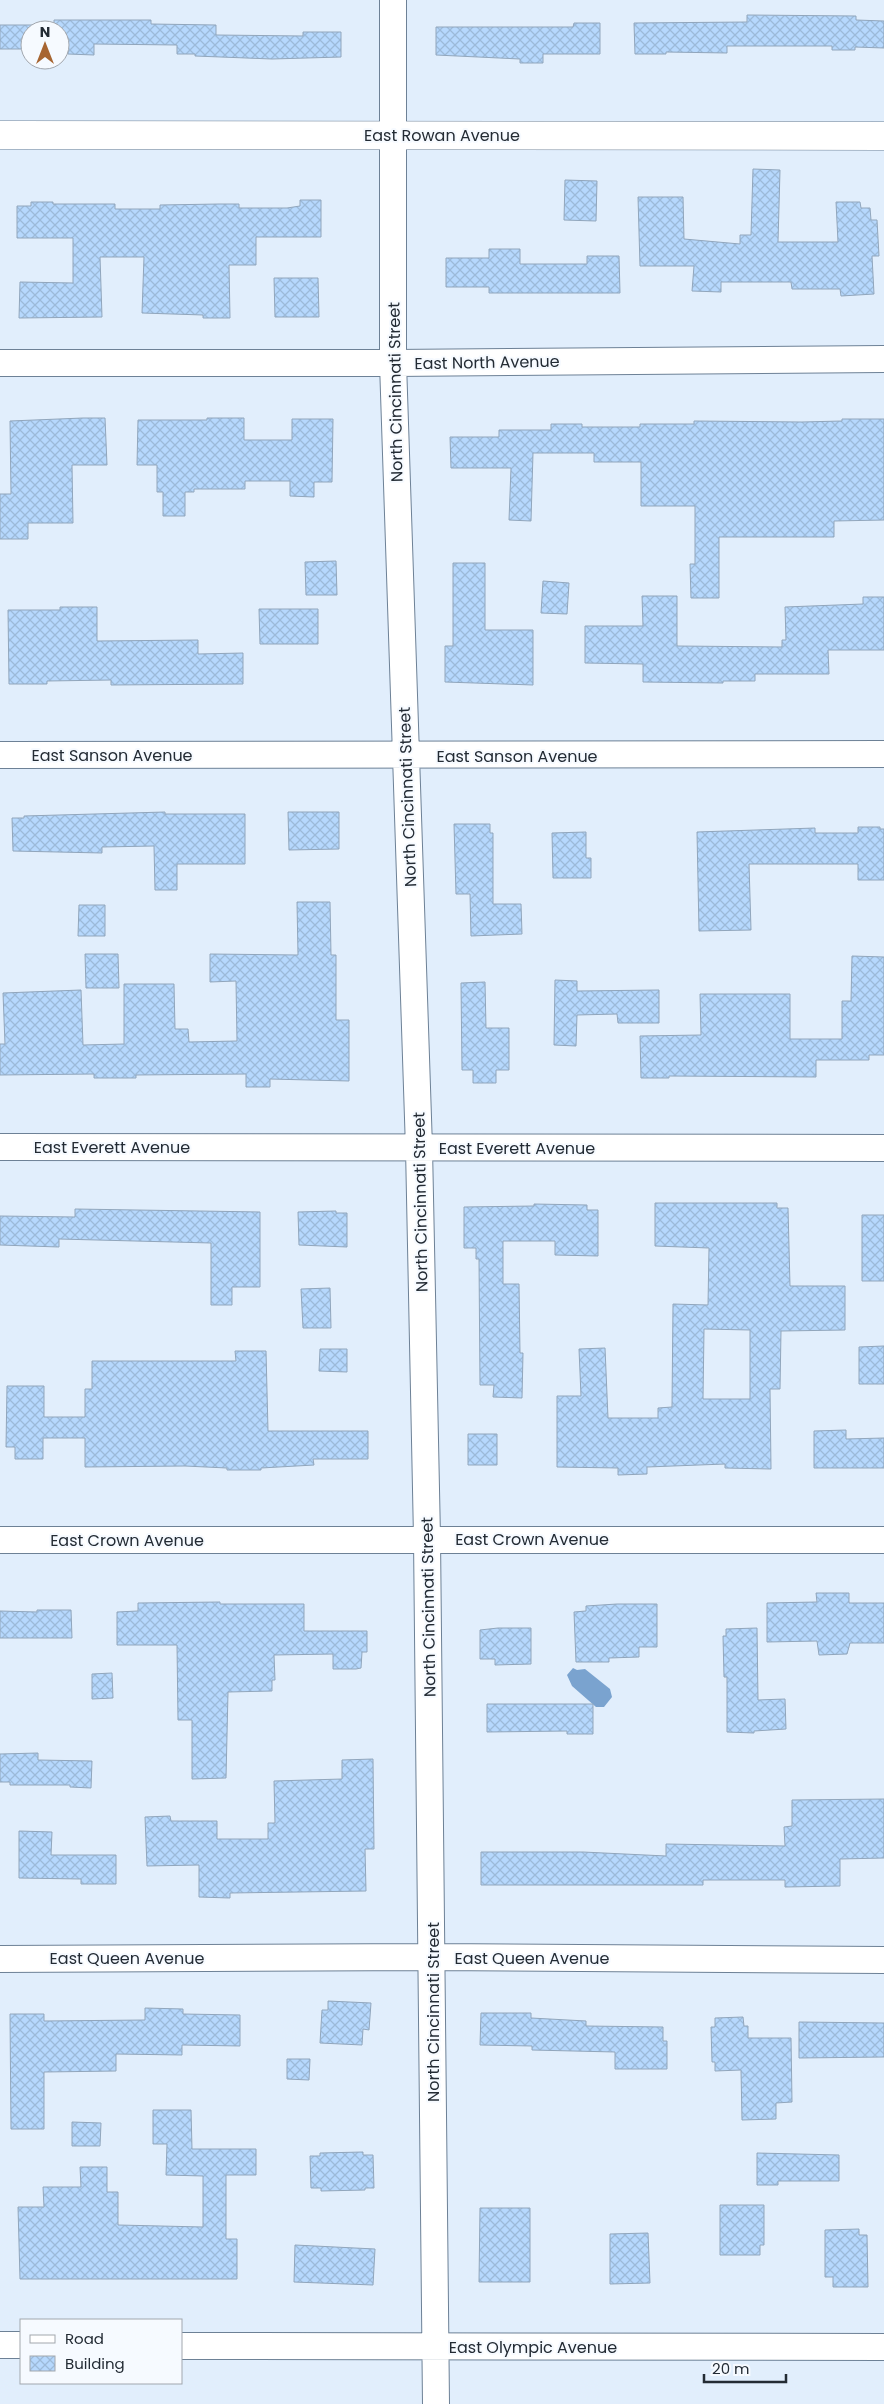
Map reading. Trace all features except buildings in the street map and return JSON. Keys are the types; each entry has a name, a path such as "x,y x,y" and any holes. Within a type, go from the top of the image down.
{"street":[{"name":"North Cincinnati Street","path":"393,0 393,363 419,1148 427,1538 436,2404"},
{"name":"East Rowan Avenue","path":"0,135 884,136"},
{"name":"East North Avenue","path":"0,363 393,363 884,358"},
{"name":"East Sanson Avenue","path":"0,755 884,754"},
{"name":"East Everett Avenue","path":"0,1147 884,1148"},
{"name":"East Crown Avenue","path":"0,1540 427,1538 884,1540"},
{"name":"East Queen Avenue","path":"0,1959 432,1957 884,1960"},
{"path":"0,2345 20,2345"},
{"name":"East Olympic Avenue","path":"182,2346 884,2347"}],"water":[{"path":"573,1668 577,1670 585,1669 610,1689 612,1697 604,1707 596,1707 572,1686 567,1675"}]}
